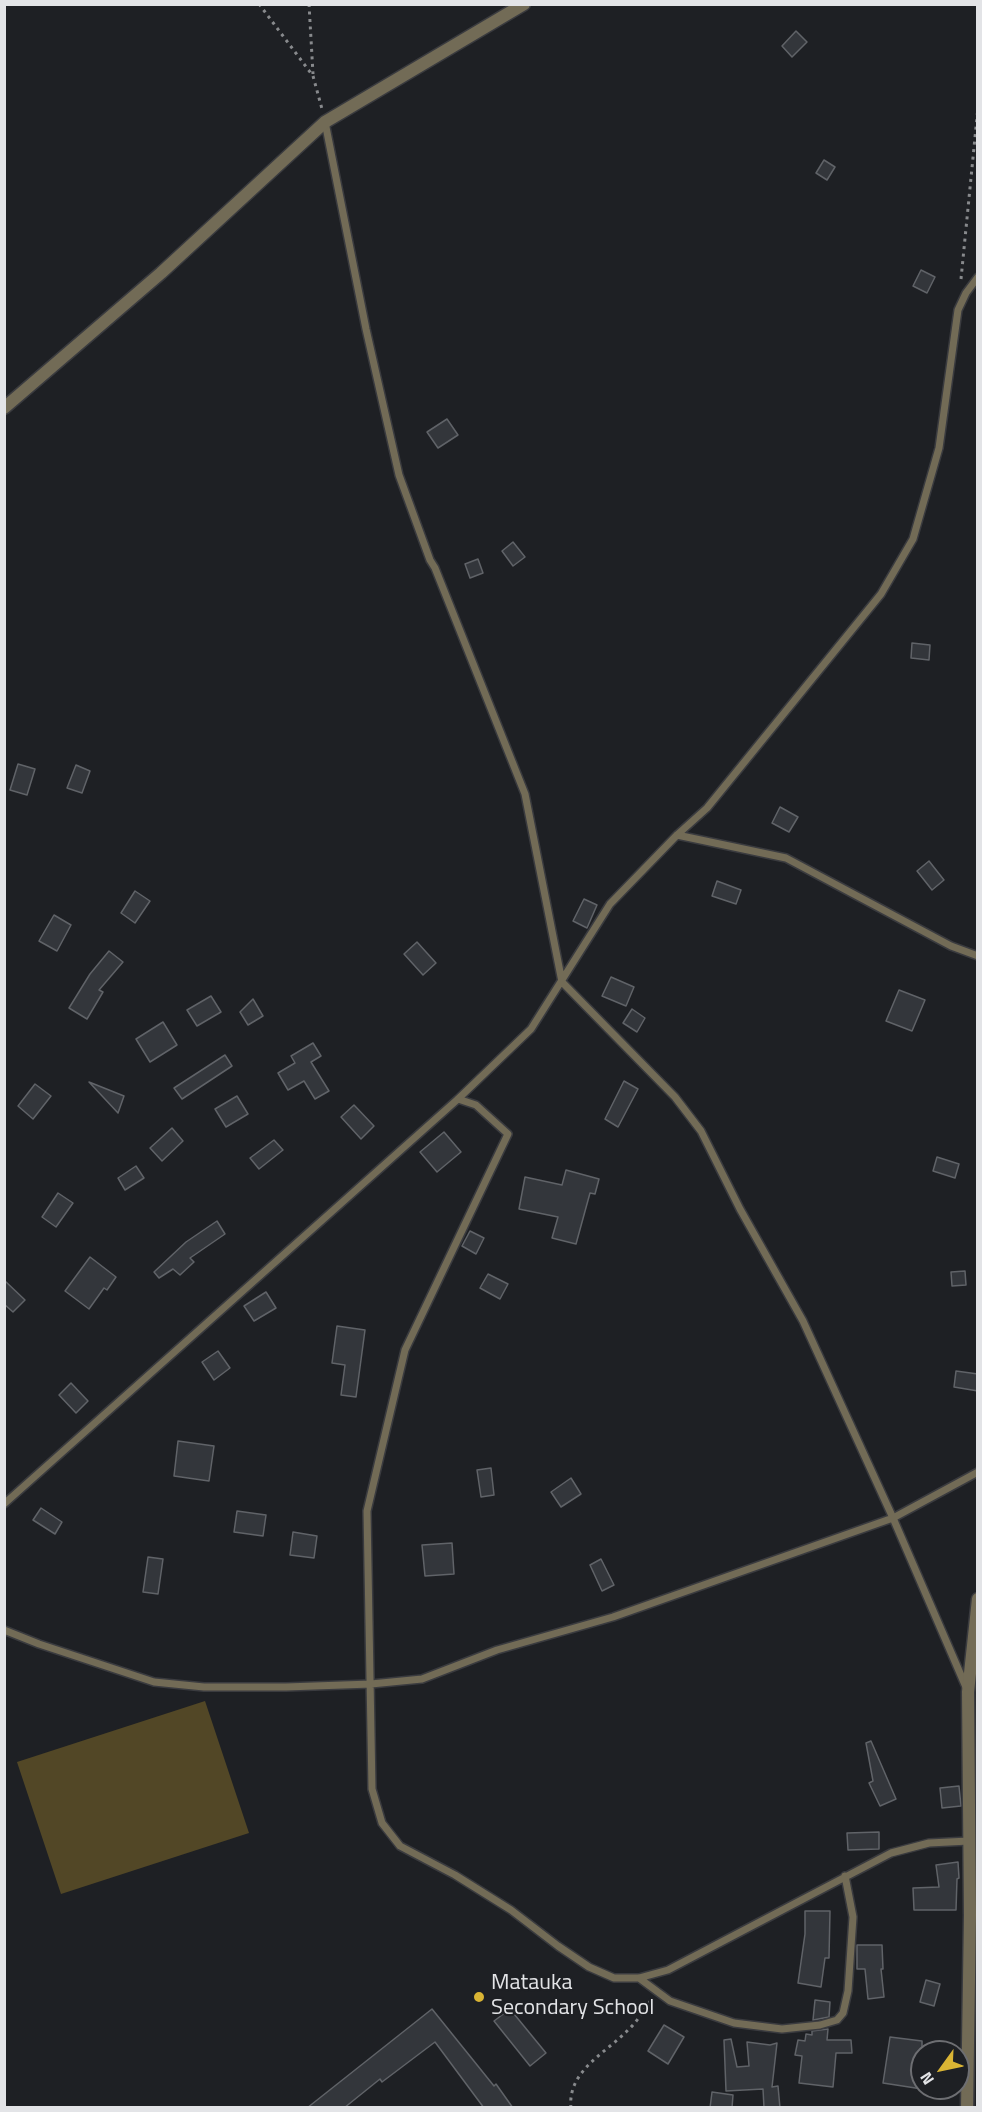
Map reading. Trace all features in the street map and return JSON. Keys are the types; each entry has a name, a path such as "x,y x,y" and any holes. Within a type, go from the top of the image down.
{"street":[{"path":"4,408 161,273 325,122 524,4"},
{"path":"967,2108 968,1692 978,1599"}],"lane":[{"path":"325,122 366,329 399,475 430,560 525,794 562,982 675,1097 701,1131 740,1209 803,1321 893,1518 968,1692"},
{"path":"4,1504 458,1099 531,1029 610,904 677,835 707,808 855,627 881,594 913,539 939,448 958,310 966,293 978,277"},
{"path":"677,835 786,858 951,946 978,956"},
{"path":"458,1099 476,1105 508,1134 405,1350 368,1511 372,1789 382,1823 400,1846 455,1875 511,1910 589,1967 614,1978 639,1978 668,1970 891,1853 930,1843 969,1841"},
{"path":"4,1630 154,1682 204,1687 371,1684 422,1679 497,1650 613,1617 893,1518 978,1472"},
{"path":"639,1978 670,2001 734,2023 782,2030 820,2025 837,2020 843,2013 849,1991 853,1917 845,1876"}],"path":[{"path":"259,4 313,76"},
{"path":"309,4 313,76 325,122"},
{"path":"958,310 978,107"},
{"path":"571,2108 570,2094 579,2076 592,2060 628,2030 658,1992"}],"shaded area":[{"path":"205,1701 249,1833 61,1894 17,1762"}],"building":[{"path":"796,31 807,42 792,57 782,46"},
{"path":"824,160 835,167 827,180 816,173"},
{"path":"921,270 935,277 927,293 913,286"},
{"path":"447,419 458,435 438,448 427,432"},
{"path":"513,542 525,557 513,566 502,551"},
{"path":"478,559 483,573 470,578 465,564"},
{"path":"912,643 930,645 929,660 911,658"},
{"path":"18,764 35,769 27,795 10,790"},
{"path":"76,765 90,771 82,793 67,788"},
{"path":"780,807 798,817 789,832 772,823"},
{"path":"929,861 944,880 932,890 917,871"},
{"path":"717,881 741,890 736,904 712,896"},
{"path":"135,891 150,901 135,923 121,913"},
{"path":"584,899 597,905 587,928 573,921"},
{"path":"54,915 71,925 57,951 39,941"},
{"path":"417,942 436,963 423,975 404,954"},
{"path":"109,951 123,962 99,990 103,992 87,1019 69,1008 90,974"},
{"path":"611,977 634,987 626,1006 602,996"},
{"path":"899,990 925,1000 912,1031 886,1021"},
{"path":"211,996 221,1012 197,1026 187,1010"},
{"path":"253,999 263,1016 248,1025 240,1012"},
{"path":"632,1009 645,1018 637,1032 623,1023"},
{"path":"163,1022 177,1045 150,1062 136,1039"},
{"path":"313,1043 321,1056 311,1062 329,1091 315,1099 304,1081 288,1090 278,1073 295,1063 291,1056"},
{"path":"225,1055 232,1066 182,1099 174,1088"},
{"path":"624,1081 638,1089 618,1127 605,1119"},
{"path":"89,1082 124,1096 118,1113"},
{"path":"35,1084 51,1096 33,1119 18,1106"},
{"path":"237,1096 248,1114 226,1127 215,1109"},
{"path":"354,1105 374,1126 361,1139 341,1117"},
{"path":"172,1128 183,1141 162,1161 150,1148"},
{"path":"444,1132 461,1152 437,1172 420,1152"},
{"path":"274,1140 283,1150 259,1169 250,1158"},
{"path":"937,1157 959,1164 955,1178 933,1171"},
{"path":"136,1166 144,1178 125,1190 118,1178"},
{"path":"566,1170 599,1179 595,1194 590,1193 576,1244 552,1238 558,1217 519,1209 525,1177 562,1185"},
{"path":"58,1193 73,1203 56,1227 42,1217"},
{"path":"217,1221 225,1234 190,1258 194,1262 180,1275 173,1269 159,1278 154,1272 186,1242"},
{"path":"470,1231 484,1238 476,1254 462,1246"},
{"path":"90,1257 116,1277 107,1290 104,1288 89,1309 65,1291"},
{"path":"965,1271 966,1285 952,1286 951,1272"},
{"path":"488,1274 508,1284 500,1299 480,1288"},
{"path":"4,1280 25,1300 13,1312 4,1304"},
{"path":"266,1292 276,1308 254,1321 244,1306"},
{"path":"337,1326 365,1330 356,1397 341,1395 345,1365 332,1363"},
{"path":"218,1351 230,1368 214,1380 202,1362"},
{"path":"956,1371 978,1374 978,1391 954,1387"},
{"path":"71,1383 88,1401 76,1413 59,1395"},
{"path":"178,1441 214,1446 209,1481 174,1476"},
{"path":"491,1468 494,1495 481,1497 477,1470"},
{"path":"571,1478 581,1494 561,1507 551,1492"},
{"path":"41,1508 62,1522 55,1534 33,1520"},
{"path":"237,1511 266,1515 263,1536 234,1532"},
{"path":"293,1532 317,1536 314,1558 290,1555"},
{"path":"452,1543 454,1574 425,1576 422,1545"},
{"path":"148,1557 163,1559 158,1594 143,1592"},
{"path":"601,1559 614,1585 602,1591 590,1565"},
{"path":"871,1741 896,1799 880,1806 869,1783 873,1781 866,1743"},
{"path":"959,1786 961,1806 942,1808 940,1788"},
{"path":"879,1832 879,1849 848,1850 847,1833"},
{"path":"958,1862 956,1910 914,1910 913,1888 939,1887 936,1865"},
{"path":"805,1911 830,1911 829,1958 825,1958 821,1987 798,1983 805,1934"},
{"path":"857,1945 882,1945 883,1969 881,1969 884,1997 868,1999 865,1969 857,1969"},
{"path":"926,1980 940,1984 934,2006 920,2002"},
{"path":"815,2000 830,2002 829,2017 813,2020"},
{"path":"432,2009 494,2086 496,2084 513,2108 484,2108 435,2042 382,2082 380,2079 344,2108 307,2108"},
{"path":"510,2009 546,2053 530,2066 494,2021"},
{"path":"664,2025 684,2037 668,2064 648,2051"},
{"path":"828,2029 827,2040 851,2040 852,2053 836,2053 833,2087 799,2083 802,2056 795,2055 798,2040 805,2041 806,2034 812,2035 812,2031"},
{"path":"890,2037 914,2040 910,2040 910,2087 883,2083"},
{"path":"731,2039 737,2067 749,2066 747,2042 770,2045 777,2043 772,2087 778,2086 780,2108 764,2108 763,2089 726,2091 724,2040"},
{"path":"712,2092 733,2095 732,2108 710,2108"}],"place":[{"name":"Matauka Secondary School","path":"479,1997"}]}
